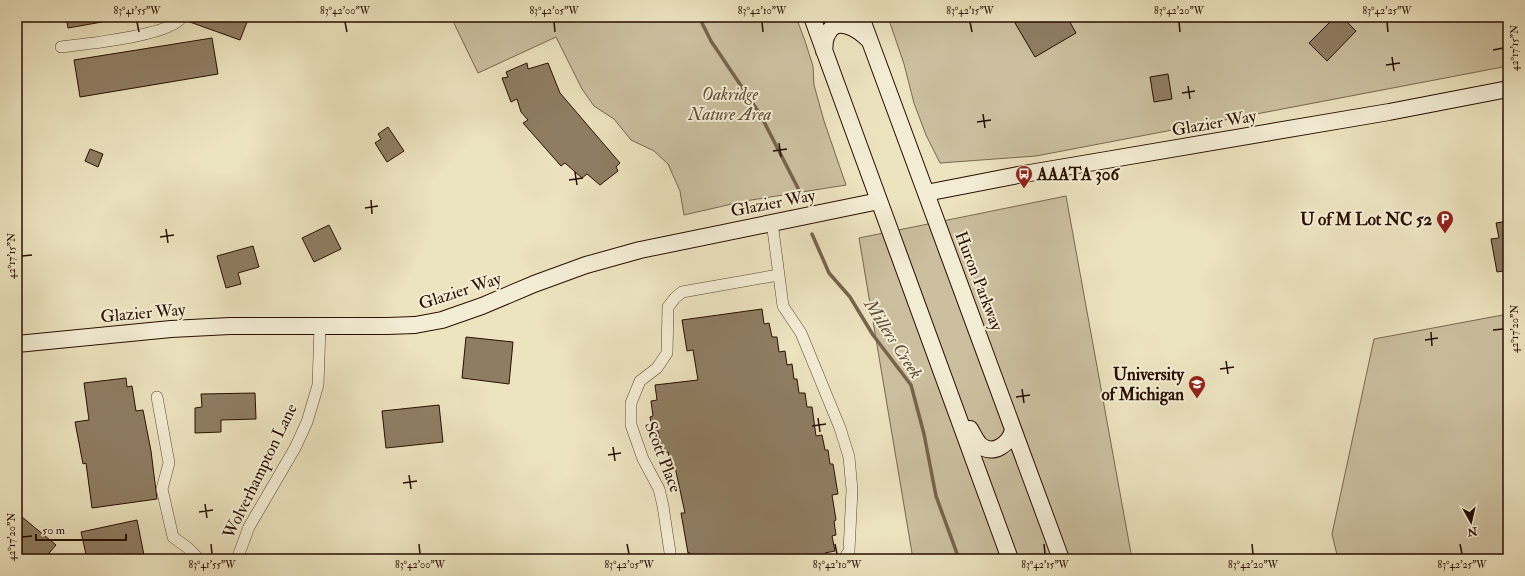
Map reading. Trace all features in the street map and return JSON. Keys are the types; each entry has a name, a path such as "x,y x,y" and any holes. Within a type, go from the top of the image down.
{"street":[{"path":"61,47 123,39 165,28 180,21 182,17"},
{"path":"812,17 1010,559"},
{"name":"Huron Parkway","path":"861,17 1061,559"},
{"path":"824,51 827,33 838,26 845,25 852,27 864,35 870,42"},
{"name":"Glazier Way","path":"926,193 1018,175 1381,114 1508,89"},
{"name":"Glazier Way","path":"17,344 171,329 230,326 320,327 408,325 442,320 586,265 640,250 879,201"},
{"path":"772,222 783,306 801,333 840,428 849,457 852,490 849,551 844,559"},
{"name":"Scott Place","path":"671,559 664,506 659,489 643,459 630,425 631,403 640,381 657,368 667,353 668,307 675,298 682,292 778,275"},
{"name":"Wolverhampton Lane","path":"237,559 249,527 307,422 318,385 320,327"},
{"path":"157,397 169,463 162,489 173,537 188,548 199,559"},
{"path":"951,397 981,446 991,449 1001,447 1009,440 1013,430"}],"green space":[{"name":"Oakridge Nature Area","path":"451,17 796,17 813,66 814,85 824,121 846,185 745,201 684,215 680,191 668,164 654,151 631,140 614,119 594,106 582,89 556,37 478,73"},
{"path":"888,17 1508,17 1508,66 1036,156 940,163 926,135 914,103 904,64"},
{"path":"1066,196 1132,559 913,559 859,238"},
{"path":"1508,314 1508,559 1338,559 1332,534 1374,339"}],"building":[{"path":"66,17 102,17 102,22 68,28"},
{"path":"189,17 249,17 240,40 187,21"},
{"path":"1025,17 1042,17 1044,21 1051,17 1067,17 1076,33 1035,57 1015,23"},
{"path":"1335,17 1342,17 1356,31 1327,61 1309,43"},
{"path":"212,38 218,74 80,97 74,60"},
{"path":"527,63 528,69 548,63 560,93 620,163 616,167 618,171 600,185 587,174 582,178 565,163 561,166 523,123 528,120 521,112 517,99 511,102 502,78 508,77 506,72"},
{"path":"1168,74 1172,99 1154,102 1150,77"},
{"path":"388,127 404,151 387,162 375,143 381,139 378,134"},
{"path":"90,149 103,154 98,167 85,161"},
{"path":"1508,221 1508,270 1497,272 1491,239 1499,238 1496,223"},
{"path":"329,225 341,249 314,262 302,238"},
{"path":"253,246 259,267 238,273 241,284 226,288 217,256"},
{"path":"762,309 764,324 769,323 772,337 777,337 779,352 785,351 787,365 792,364 794,379 797,379 799,393 805,393 807,407 812,407 816,436 822,435 825,450 828,450 830,464 833,464 838,494 832,495 836,520 834,521 836,535 832,536 835,551 825,553 826,557 817,559 690,559 681,513 685,513 675,467 671,467 668,452 662,453 658,431 653,432 650,417 653,416 651,401 657,400 655,385 698,380 693,350 687,351 682,320"},
{"path":"466,337 513,342 509,384 462,378"},
{"path":"126,378 127,387 132,386 136,411 143,410 151,451 157,499 92,508 86,463 83,464 75,422 89,420 84,383"},
{"path":"255,393 256,419 221,420 221,432 195,433 195,408 202,407 201,394"},
{"path":"439,405 443,442 386,448 382,411"},
{"path":"22,517 56,545 44,559 17,559 17,524"},
{"path":"137,520 144,555 126,559 87,559 81,532"}],"waterway":[{"name":"Millers Creek","path":"699,17 711,41 760,114 801,194"},
{"name":"Millers Creek","path":"812,234 829,273 850,297 873,335 911,385 924,434 936,496 959,559"}],"place":[{"name":"AAATA 306","path":"1024,189"},
{"name":"U of M Lot NC 52","path":"1445,234"},
{"name":"University of Michigan","path":"1197,399"}]}
